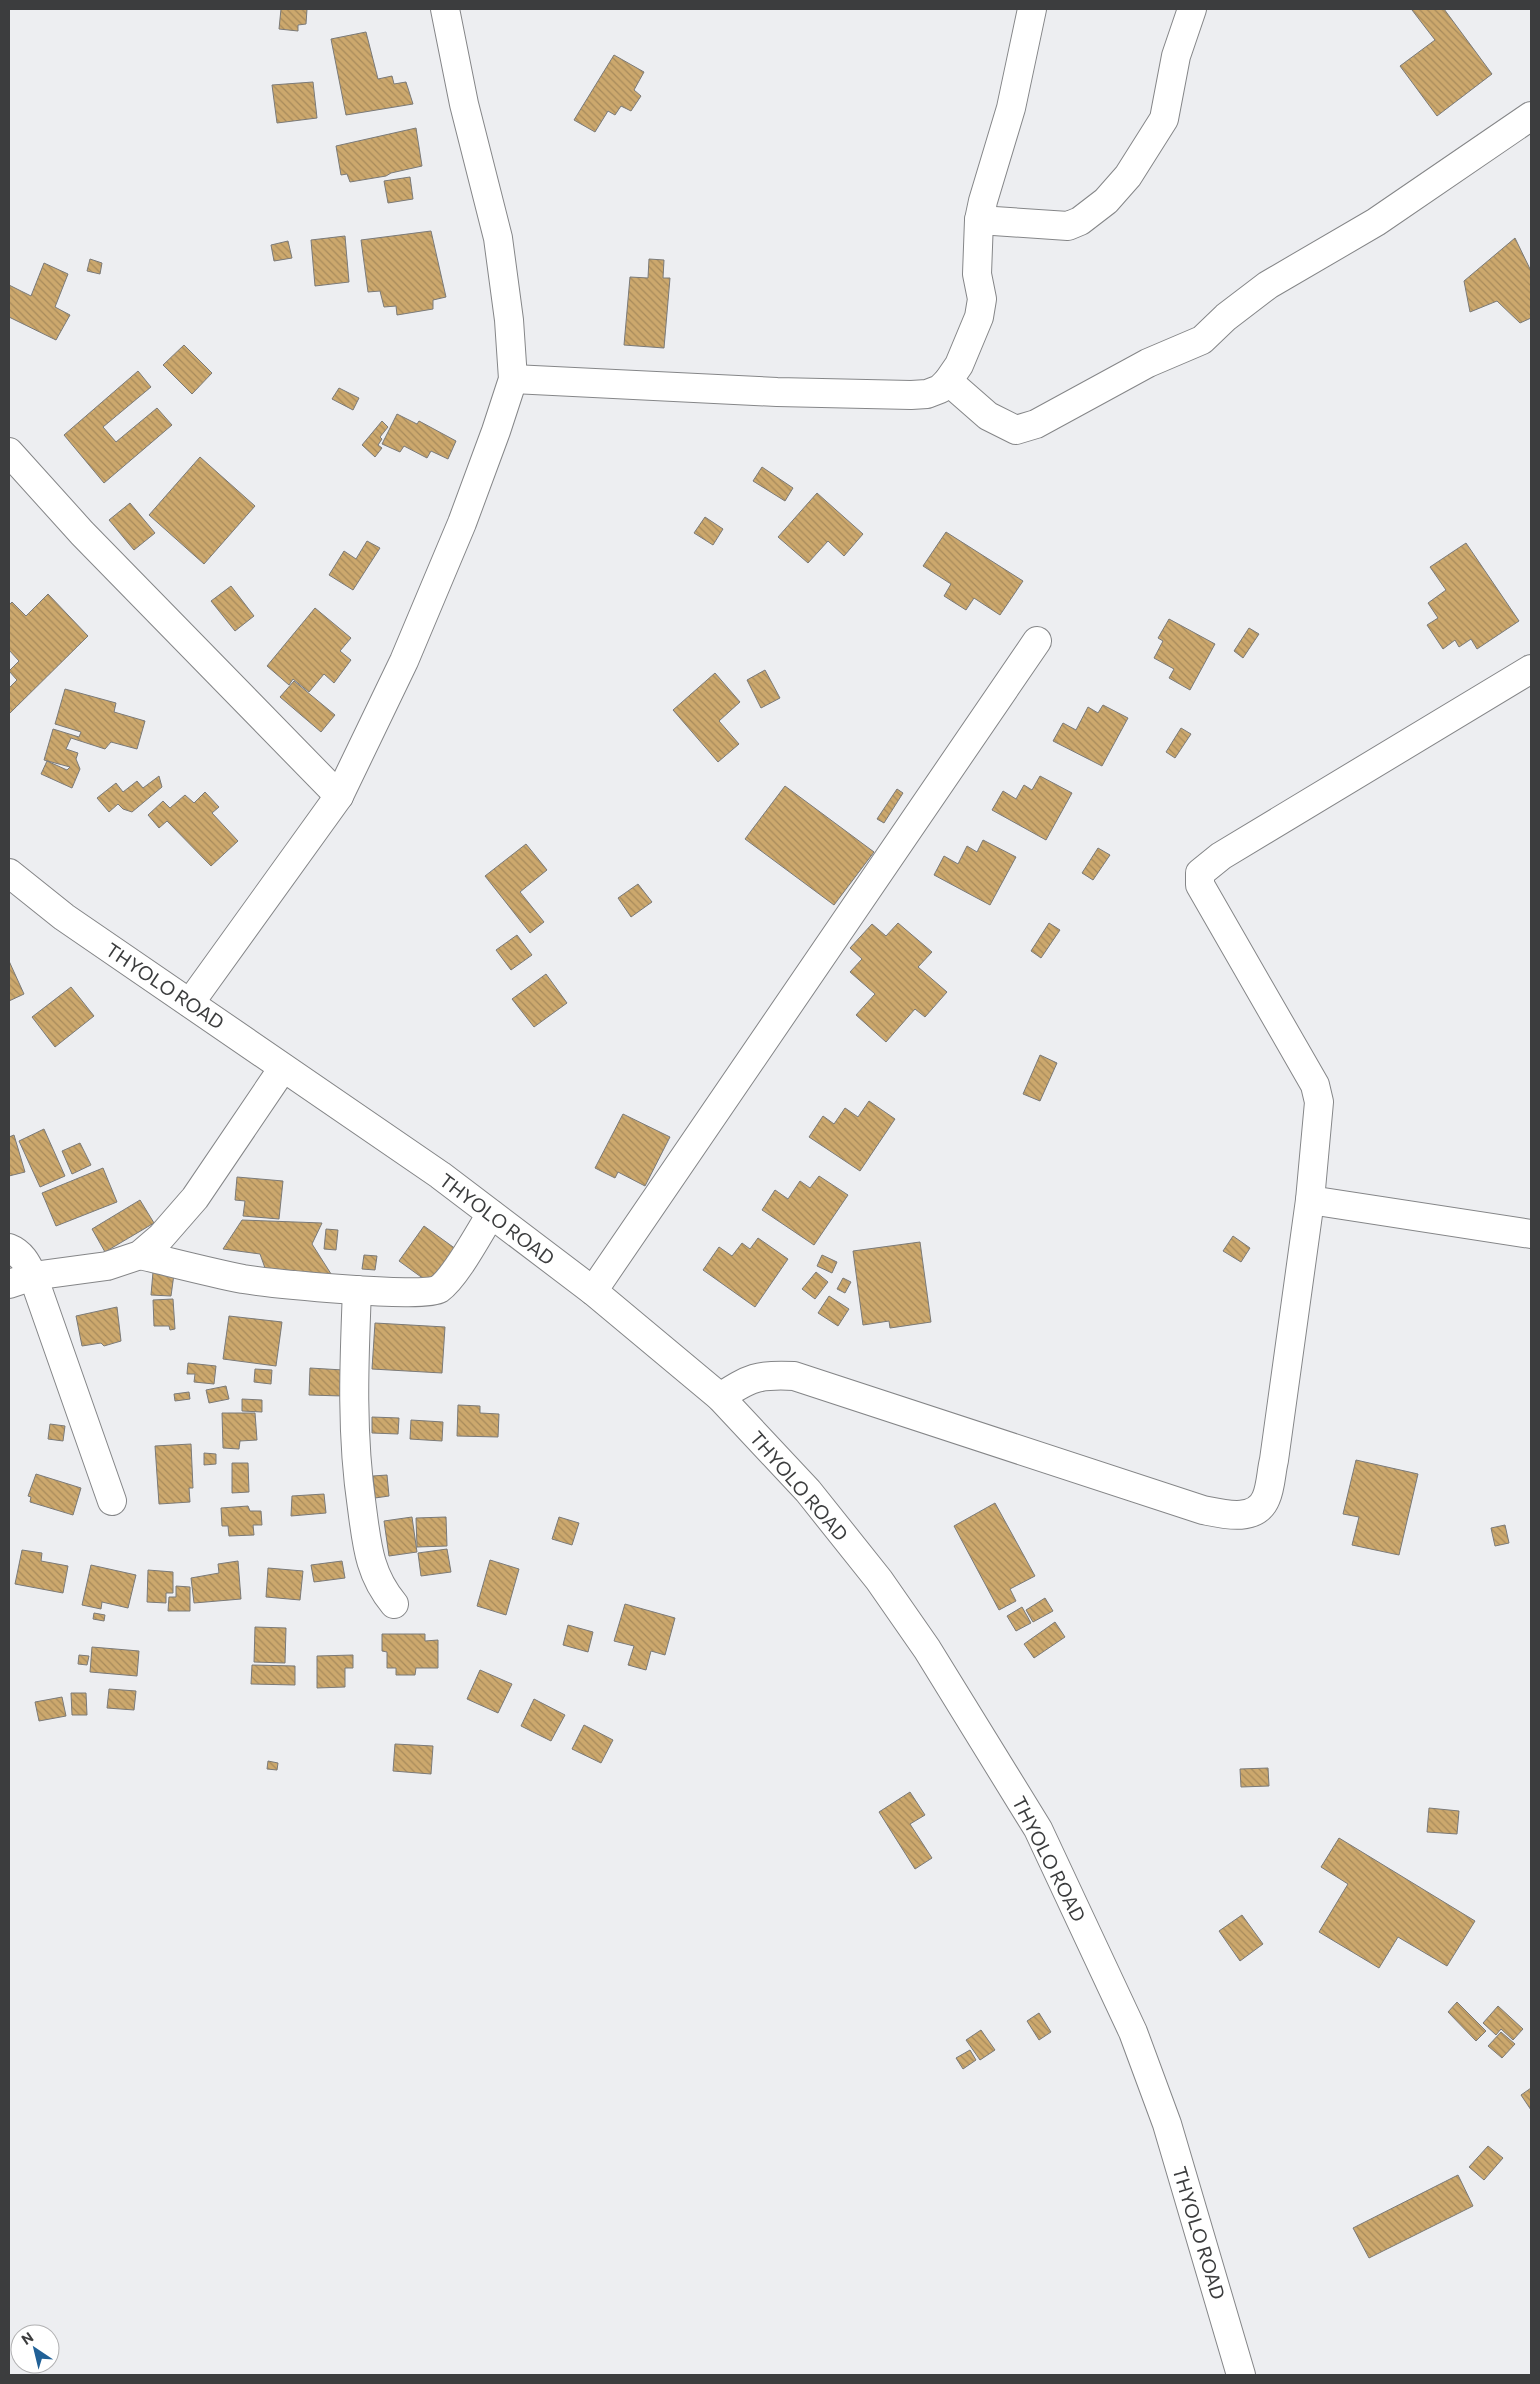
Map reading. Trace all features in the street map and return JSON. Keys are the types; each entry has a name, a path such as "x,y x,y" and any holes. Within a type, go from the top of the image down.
{"main road":[{"path":"190,1003 339,796 404,661 462,523 513,379 509,320 498,238 464,104 444,9"},
{"path":"513,379 777,392 911,395 927,394 940,389 948,381 959,364 979,317 982,299 977,274 979,220 1011,108 1032,9"},
{"path":"979,220 1068,226 1080,221 1106,201 1128,176 1164,119 1176,56 1192,9"},
{"path":"948,381 988,416 1016,430 1036,424 1148,364 1202,340 1226,317 1268,285 1376,222 1531,116"},
{"path":"9,452 82,533 339,796"},
{"path":"593,1292 1037,641"},
{"path":"720,1398 746,1380 768,1375 794,1376 1203,1510 1233,1516 1254,1512 1266,1500 1274,1460 1310,1200 1319,1102 1315,1085 1200,885 1200,872 1221,856 1531,669"},
{"name":"THYOLO ROAD","path":"9,873 64,917 440,1175 593,1292 720,1398 808,1491 878,1580 927,1649 1038,1829 1134,2032 1167,2124 1241,2375"},
{"path":"21,1280 108,1266 140,1255 161,1237 195,1198 282,1068"},
{"path":"1310,1200 1531,1234"},
{"path":"140,1255 244,1279 357,1290 427,1293 438,1289 449,1278 491,1214"},
{"path":"9,1248 15,1250 25,1260 21,1280 112,1502"},
{"path":"357,1290 354,1450 371,1565 380,1585 394,1604"}],"building":[{"path":"281,9 307,9 306,24 298,25 298,31 279,29"},
{"path":"1444,9 1492,74 1437,116 1400,66 1435,40 1412,10"},
{"path":"366,32 378,79 392,76 394,84 406,82 413,104 346,115 331,39"},
{"path":"614,55 644,72 634,90 641,96 631,111 621,106 615,115 608,111 595,132 574,120"},
{"path":"313,82 317,118 277,123 272,85"},
{"path":"416,128 422,166 391,173 386,176 350,182 347,174 341,175 336,146"},
{"path":"410,177 413,199 388,203 384,181"},
{"path":"431,231 446,297 433,300 433,309 397,315 396,306 384,307 380,291 368,292 361,240"},
{"path":"345,236 349,282 315,286 311,240"},
{"path":"1515,238 1531,271 1531,318 1520,323 1497,301 1470,312 1464,281"},
{"path":"288,241 292,258 274,261 271,245"},
{"path":"90,259 102,263 100,274 87,271"},
{"path":"649,259 664,260 663,278 670,278 664,348 624,345 630,277 648,278"},
{"path":"44,263 68,274 55,307 70,315 56,340 9,317 9,285 31,296"},
{"path":"184,345 212,373 192,394 163,365"},
{"path":"138,371 151,387 103,427 116,442 157,408 172,425 104,483 64,435"},
{"path":"339,388 359,398 353,410 332,399"},
{"path":"397,414 417,424 419,421 456,441 448,459 431,451 427,458 404,446 400,452 382,444"},
{"path":"382,421 388,427 380,437 382,439 378,445 382,448 375,457 362,445"},
{"path":"200,457 255,506 204,564 149,515"},
{"path":"762,467 793,488 785,501 753,481"},
{"path":"817,493 863,534 844,556 828,541 808,563 778,537"},
{"path":"130,503 155,533 134,550 109,520"},
{"path":"705,517 723,529 713,545 694,533"},
{"path":"946,532 1023,581 1000,615 974,598 966,610 944,596 951,584 923,566"},
{"path":"367,541 380,548 353,590 329,575 344,551 356,559"},
{"path":"1466,543 1519,621 1477,649 1471,639 1459,647 1455,640 1443,649 1427,625 1438,618 1428,603 1446,590 1430,567"},
{"path":"231,586 254,616 235,631 211,601"},
{"path":"48,594 88,636 9,714 9,688 17,680 9,671 19,661 9,650 9,605 12,602 26,616"},
{"path":"315,608 351,638 340,651 351,660 334,683 324,674 309,692 293,679 289,685 267,666"},
{"path":"1169,619 1215,644 1190,690 1169,678 1174,669 1154,658 1163,641 1158,638"},
{"path":"1249,628 1259,634 1243,658 1234,651"},
{"path":"765,670 780,698 761,708 747,680"},
{"path":"715,673 740,702 719,721 739,744 718,762 673,710"},
{"path":"294,681 335,715 321,732 280,697"},
{"path":"65,689 116,703 114,712 145,721 137,749 111,742 105,749 71,738 66,749 78,753 76,759 80,769 72,788 41,774 47,761 67,770 70,767 44,760 53,729 79,737 81,732 55,724"},
{"path":"1103,705 1128,718 1102,766 1053,741 1063,723 1076,730 1088,707 1098,713"},
{"path":"1181,728 1191,734 1175,758 1166,752"},
{"path":"159,776 162,787 132,812 123,809 118,804 109,812 97,798 116,783 123,792 137,781 143,788"},
{"path":"1040,776 1072,793 1046,840 992,810 1003,791 1016,799 1024,785 1032,790"},
{"path":"785,786 874,852 834,905 745,839"},
{"path":"897,789 903,793 884,823 877,819"},
{"path":"205,792 219,807 212,813 238,841 211,866 167,821 159,828 148,815 163,801 170,808 185,795 194,803"},
{"path":"983,840 1016,857 990,905 934,875 944,856 958,864 967,846 977,852"},
{"path":"526,844 547,870 520,892 544,922 530,933 485,876"},
{"path":"1098,848 1110,855 1093,880 1082,873"},
{"path":"638,884 652,902 631,917 618,898"},
{"path":"898,923 932,952 918,967 947,992 925,1017 915,1009 886,1042 856,1015 875,994 850,972 862,959 850,948 872,924 886,936"},
{"path":"1049,923 1060,930 1041,958 1031,951"},
{"path":"517,935 532,955 511,970 496,950"},
{"path":"9,961 24,994 9,1001"},
{"path":"546,974 567,1003 534,1027 512,999"},
{"path":"71,987 94,1016 55,1047 32,1017"},
{"path":"1040,1055 1057,1063 1040,1101 1023,1094"},
{"path":"869,1101 895,1119 860,1171 809,1137 823,1116 834,1124 845,1108 858,1117"},
{"path":"623,1114 670,1137 645,1186 618,1172 615,1178 595,1168"},
{"path":"44,1129 65,1176 40,1187 19,1141"},
{"path":"14,1135 25,1172 9,1176 9,1137"},
{"path":"80,1143 91,1165 72,1174 62,1151"},
{"path":"103,1168 117,1202 56,1226 42,1193"},
{"path":"819,1176 848,1195 814,1245 762,1210 775,1190 788,1199 800,1181 810,1188"},
{"path":"237,1177 283,1181 279,1219 243,1216 245,1201 235,1200"},
{"path":"140,1200 154,1223 105,1252 92,1229"},
{"path":"242,1220 322,1223 312,1244 333,1277 265,1268 260,1254 223,1249"},
{"path":"424,1226 460,1252 435,1287 399,1261"},
{"path":"326,1229 338,1230 336,1250 324,1249"},
{"path":"1233,1236 1250,1248 1241,1262 1223,1251"},
{"path":"758,1238 788,1259 755,1307 703,1270 719,1247 732,1256 742,1243 750,1249"},
{"path":"920,1242 931,1322 890,1328 889,1321 863,1325 853,1251"},
{"path":"364,1255 377,1256 375,1270 362,1269"},
{"path":"822,1255 837,1262 832,1273 817,1266"},
{"path":"153,1272 174,1274 171,1296 151,1295"},
{"path":"816,1272 828,1282 815,1299 802,1289"},
{"path":"843,1278 851,1282 845,1293 837,1289"},
{"path":"829,1296 849,1309 838,1326 818,1313"},
{"path":"173,1299 175,1329 170,1330 169,1326 154,1326 153,1300"},
{"path":"117,1307 121,1341 104,1346 101,1343 82,1346 76,1316"},
{"path":"229,1316 282,1322 276,1366 223,1359"},
{"path":"375,1323 445,1327 442,1373 372,1369"},
{"path":"188,1363 216,1366 214,1384 194,1382 195,1374 187,1374"},
{"path":"310,1368 343,1370 342,1396 309,1395"},
{"path":"255,1369 272,1370 271,1384 254,1382"},
{"path":"226,1386 229,1399 209,1403 206,1390"},
{"path":"189,1392 190,1399 175,1401 174,1394"},
{"path":"242,1399 262,1400 262,1412 242,1411"},
{"path":"458,1405 480,1406 480,1413 499,1414 498,1437 457,1436"},
{"path":"222,1413 255,1413 257,1440 240,1441 239,1449 223,1448"},
{"path":"372,1417 399,1418 398,1434 372,1433"},
{"path":"411,1420 443,1422 442,1441 410,1439"},
{"path":"50,1424 65,1426 63,1441 48,1439"},
{"path":"191,1444 193,1488 189,1488 190,1502 159,1504 155,1446"},
{"path":"204,1453 216,1454 216,1464 204,1465"},
{"path":"1356,1460 1418,1474 1399,1555 1352,1545 1359,1517 1343,1514"},
{"path":"232,1463 248,1463 249,1492 232,1493"},
{"path":"36,1474 81,1488 73,1515 30,1502 31,1497 28,1496"},
{"path":"387,1475 389,1496 375,1498 373,1476"},
{"path":"324,1494 326,1513 291,1516 292,1496"},
{"path":"995,1503 1035,1576 1010,1589 1016,1601 999,1610 954,1526"},
{"path":"248,1506 250,1511 261,1511 262,1525 253,1525 254,1535 229,1536 228,1526 222,1526 221,1508"},
{"path":"412,1517 417,1552 389,1556 384,1521"},
{"path":"446,1517 447,1546 417,1547 416,1518"},
{"path":"559,1517 579,1523 572,1545 552,1539"},
{"path":"1505,1525 1509,1543 1495,1546 1491,1528"},
{"path":"447,1549 451,1572 421,1576 418,1553"},
{"path":"22,1550 42,1553 41,1561 68,1566 63,1593 15,1584"},
{"path":"490,1560 519,1569 506,1615 477,1606"},
{"path":"238,1561 241,1599 194,1603 191,1578 219,1573 218,1564"},
{"path":"342,1561 345,1578 314,1582 311,1565"},
{"path":"91,1565 136,1575 128,1608 102,1602 101,1609 82,1605"},
{"path":"268,1568 303,1571 300,1600 266,1597"},
{"path":"148,1570 173,1572 173,1593 166,1593 166,1603 147,1602"},
{"path":"176,1586 190,1587 190,1611 168,1611 169,1597 176,1597"},
{"path":"1045,1598 1053,1611 1033,1622 1026,1610"},
{"path":"625,1604 675,1618 665,1655 651,1651 646,1670 628,1665 634,1646 614,1641"},
{"path":"1022,1607 1031,1623 1016,1631 1007,1616"},
{"path":"94,1613 105,1615 104,1621 93,1619"},
{"path":"1055,1622 1065,1637 1034,1658 1024,1644"},
{"path":"568,1625 593,1632 588,1652 563,1645"},
{"path":"255,1627 286,1628 285,1663 254,1662"},
{"path":"382,1634 425,1634 425,1641 438,1640 438,1668 416,1668 415,1675 396,1675 396,1668 387,1668 387,1652 382,1651"},
{"path":"92,1647 139,1651 137,1676 90,1672"},
{"path":"79,1655 89,1656 87,1665 78,1664"},
{"path":"353,1655 353,1668 345,1668 345,1687 317,1688 317,1656"},
{"path":"252,1665 295,1666 295,1685 251,1684"},
{"path":"480,1670 512,1684 498,1713 467,1699"},
{"path":"109,1689 136,1691 134,1710 107,1708"},
{"path":"71,1693 86,1693 87,1715 72,1715"},
{"path":"62,1697 66,1716 39,1721 35,1702"},
{"path":"534,1699 565,1715 551,1741 521,1726"},
{"path":"584,1725 613,1740 601,1763 572,1749"},
{"path":"395,1744 433,1746 431,1774 393,1771"},
{"path":"268,1761 278,1763 277,1770 267,1769"},
{"path":"1268,1768 1269,1786 1241,1787 1240,1769"},
{"path":"910,1792 925,1815 910,1824 932,1858 915,1869 879,1812"},
{"path":"1429,1808 1459,1811 1457,1834 1427,1832"},
{"path":"1339,1838 1475,1921 1447,1966 1398,1937 1379,1968 1319,1932 1348,1884 1321,1867"},
{"path":"1242,1915 1263,1944 1240,1961 1219,1931"},
{"path":"1457,2002 1486,2031 1476,2041 1448,2012"},
{"path":"1498,2006 1523,2029 1513,2040 1501,2029 1496,2035 1483,2023"},
{"path":"1039,2013 1051,2032 1039,2040 1027,2021"},
{"path":"981,2030 995,2050 980,2060 966,2040"},
{"path":"1501,2032 1515,2044 1502,2058 1488,2046"},
{"path":"970,2050 976,2060 963,2069 956,2058"},
{"path":"1531,2088 1531,2110 1521,2095"},
{"path":"1488,2146 1503,2158 1484,2180 1469,2167"},
{"path":"1458,2175 1473,2206 1369,2258 1353,2228"}]}
